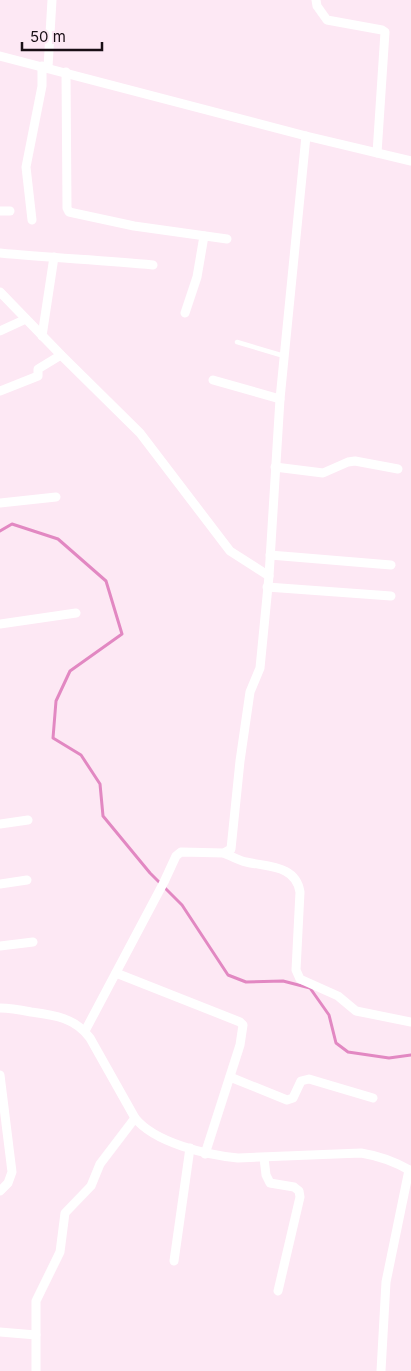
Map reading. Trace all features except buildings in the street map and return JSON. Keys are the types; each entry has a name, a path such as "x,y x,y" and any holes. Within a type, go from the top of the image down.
{"street":[{"path":"32,220 26,167 45,67 52,0"},
{"path":"316,0 317,6 327,20 385,32 377,153"},
{"path":"0,56 306,136 411,161"},
{"path":"66,72 67,208 69,212 134,226 227,239"},
{"path":"224,853 230,849 249,702 252,687 260,668 270,555 280,399 306,136"},
{"path":"184,313 197,277 204,236"},
{"path":"0,252 89,258 153,265"},
{"path":"42,336 54,257"},
{"path":"0,292 60,355 140,433 230,551 268,576"},
{"path":"0,331 26,320"},
{"path":"0,391 38,376 38,369 60,355"},
{"path":"213,380 280,399"},
{"path":"275,467 323,473 348,462 355,462 398,469"},
{"path":"0,503 56,497"},
{"path":"270,555 391,565"},
{"path":"267,588 391,596"},
{"path":"0,624 76,613"},
{"path":"0,824 28,820"},
{"path":"85,1031 176,856 181,852 224,853 243,862 284,870 295,878 299,884 300,892 296,970 300,979 338,996 356,1011 411,1022"},
{"path":"0,884 26,880"},
{"path":"0,946 33,942"},
{"path":"116,973 240,1022 243,1028 205,1154"},
{"path":"0,1008 59,1016 75,1023 85,1031 135,1118 150,1132 205,1154 238,1158 376,1155 410,1170 386,1282 381,1371"},
{"path":"0,1074 12,1172 8,1183 0,1191"},
{"path":"230,1076 287,1100 293,1098 301,1081 309,1079 373,1098"},
{"path":"36,1371 36,1301 60,1252 65,1213 91,1186 100,1164 135,1118"},
{"path":"174,1261 190,1148"},
{"path":"264,1158 266,1174 270,1182 294,1187 299,1191 300,1197 278,1291"},
{"path":"0,1332 36,1335"}],"lane":[{"path":"238,342 284,356"}],"waterway":[{"path":"0,531 12,524 58,539 106,581 122,634 70,671 56,701 53,738 81,755 100,784 103,816 150,873 182,905 228,975 246,982 283,981 310,988 329,1015 336,1043 348,1052 389,1058 411,1055"}]}
